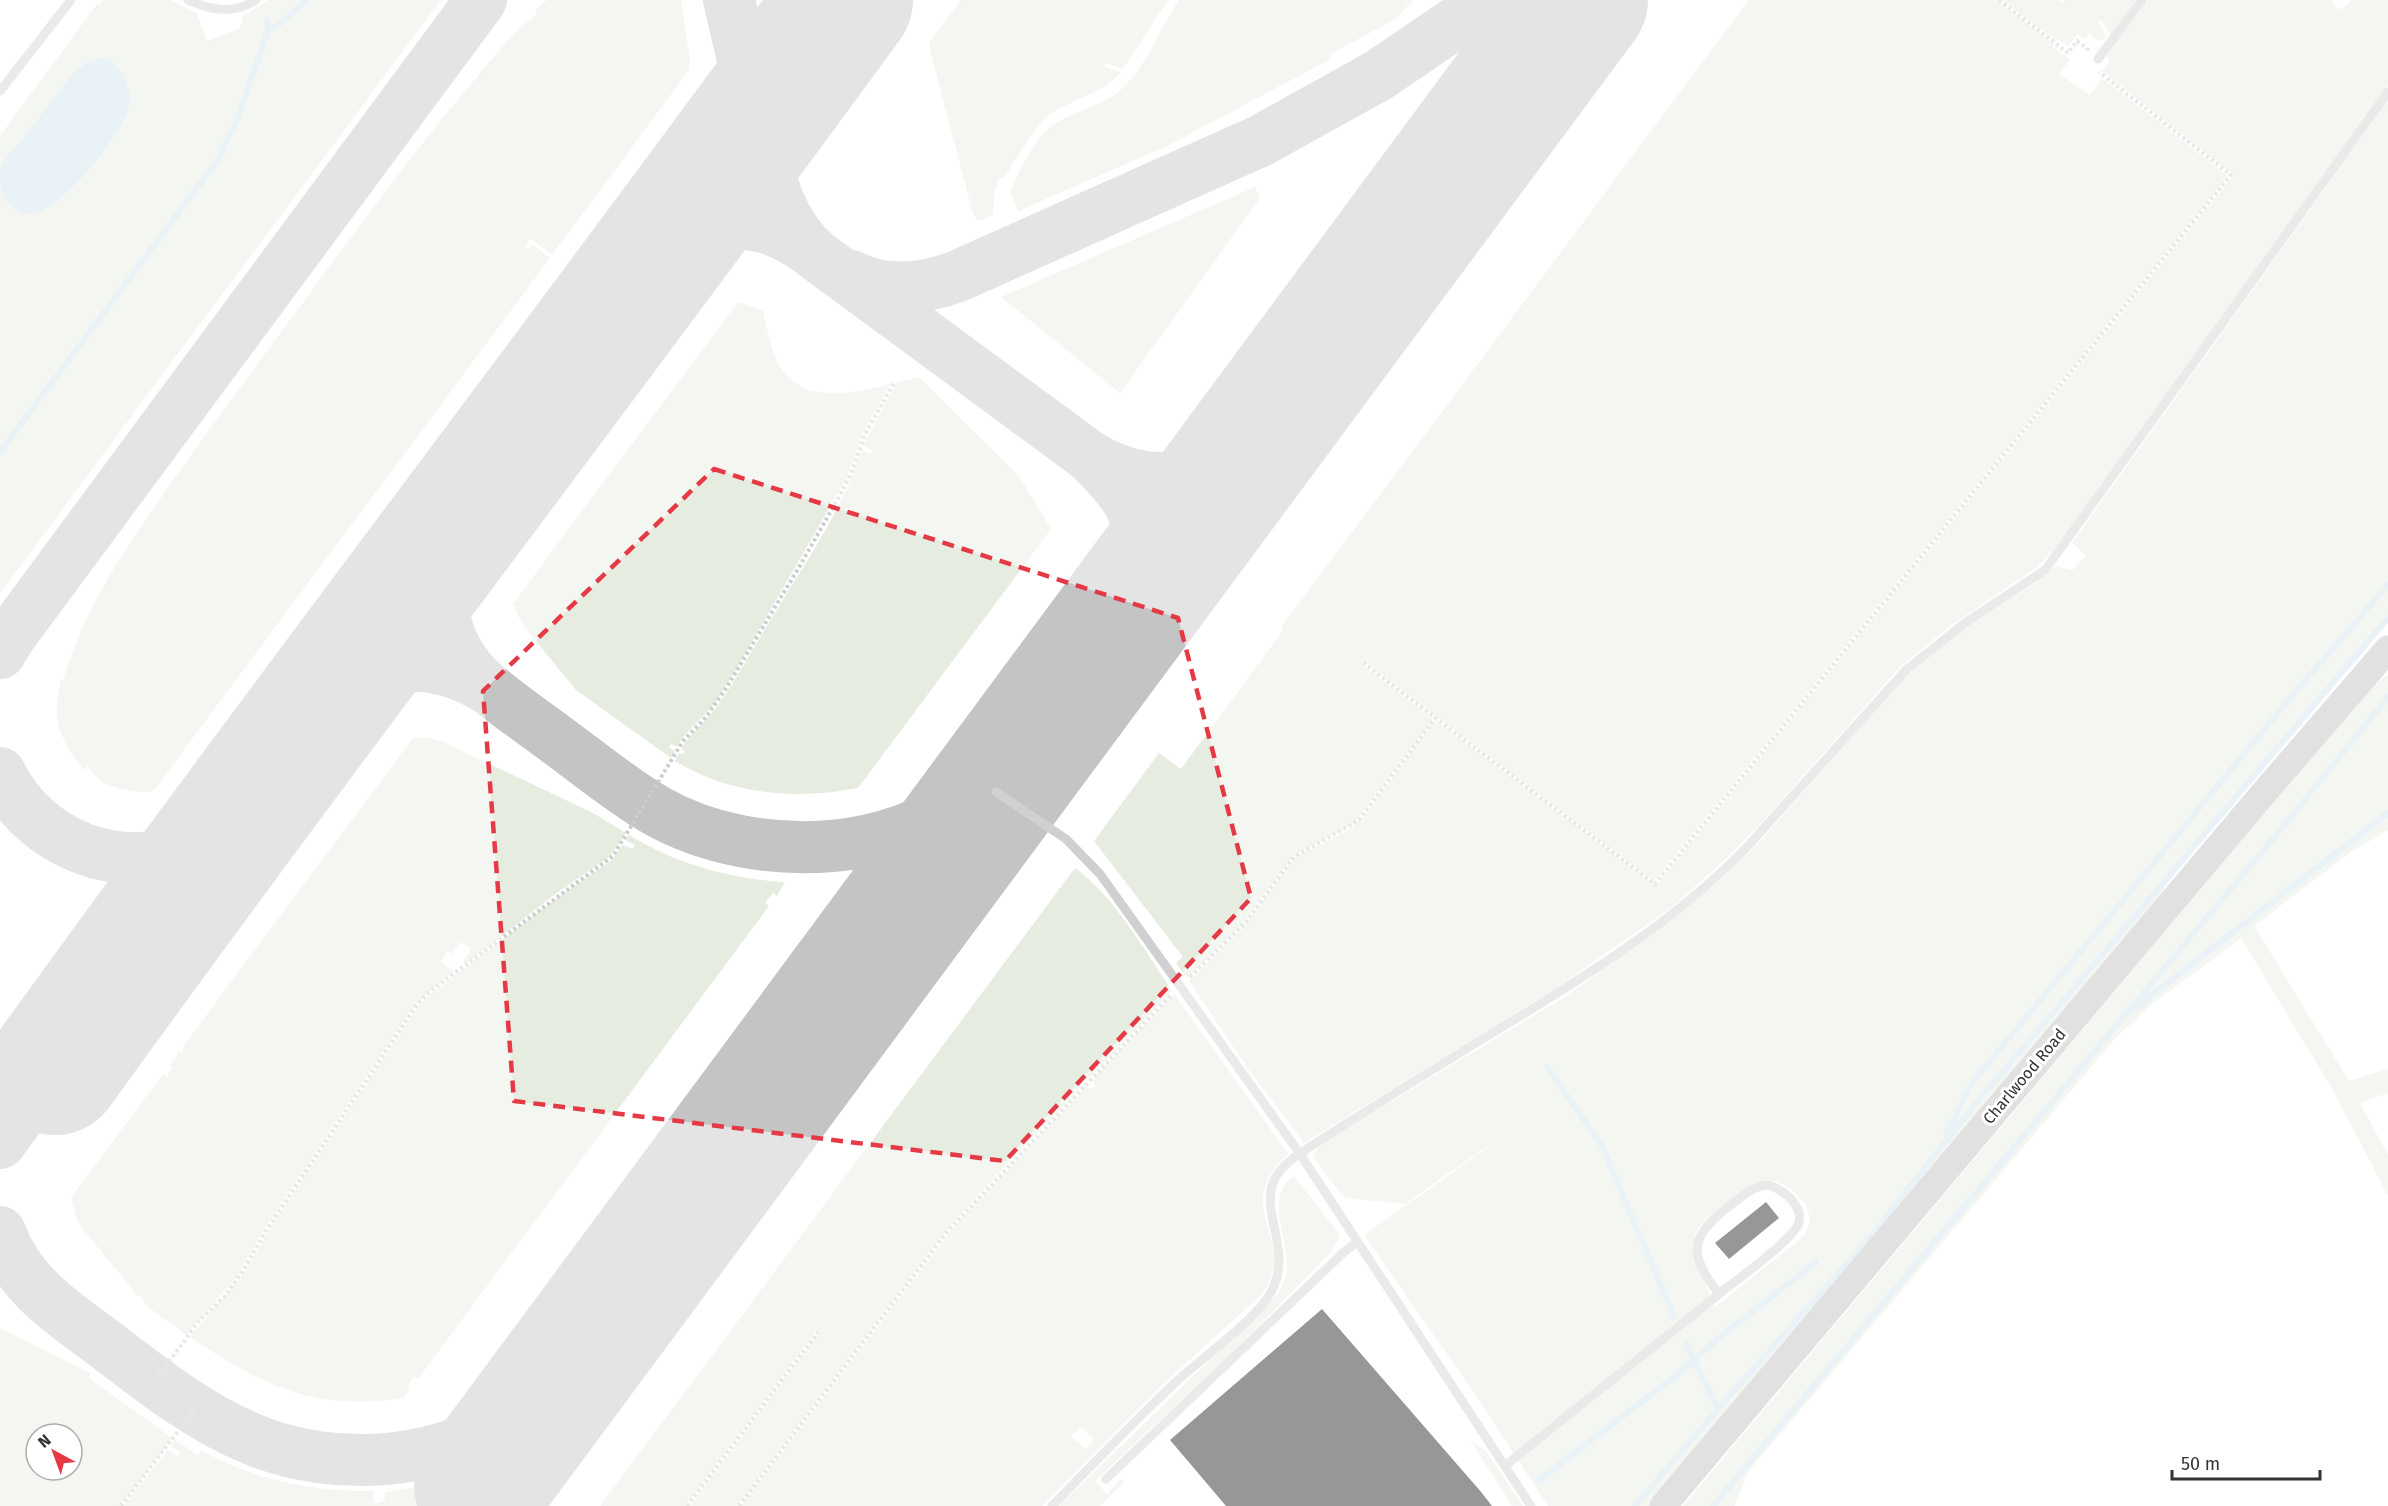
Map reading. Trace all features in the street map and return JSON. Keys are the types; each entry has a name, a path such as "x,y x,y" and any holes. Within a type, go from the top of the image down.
{"street":[{"name":"Charlwood Road","path":"1663,1506 2231,831 2388,649"}],"lane":[{"path":"0,91 71,0"},
{"path":"188,0 210,9 222,10 241,8 256,0"},
{"path":"2098,58 2142,0"},
{"path":"1052,1506 1134,1421 1251,1317 1268,1297 1280,1264 1279,1243 1270,1195 1277,1176 1300,1154 1431,1070 1562,991 1678,909 1733,862 1906,669 1965,623 2045,570 2388,92"},
{"path":"996,792 1057,831 1082,853 1118,897 1300,1154 1531,1506"},
{"path":"1506,1466 1719,1294 1783,1242 1799,1220 1798,1210 1781,1191 1768,1185 1756,1187 1710,1221 1702,1230 1698,1252 1706,1274 1719,1294"},
{"path":"1106,1479 1357,1242"}],"path":[{"path":"1363,663 1655,884 2231,175 2098,71 2094,66 2098,58 2077,41 2068,53 1999,0"},
{"path":"155,1381 199,1321 225,1296 242,1272 422,1000 555,898 609,860 616,852 683,741 714,706 780,600 836,503 852,471 865,434 894,383"},
{"path":"739,1506 946,1233 1180,986 1245,923 1294,857 1359,820 1435,718"},
{"path":"687,1506 818,1332"},
{"path":"121,1506 195,1409"}],"highlighted area":[{"path":"714,469 1178,618 1251,898 1005,1161 514,1101 483,691"}],"shaded area":[{"path":"104,0 171,0 197,14 207,41 240,29 243,16 268,0 441,0 0,593 0,136 97,4 99,5"},
{"path":"547,0 681,0 690,61 689,70 552,255 531,239 525,247 528,250 532,244 550,258 154,790 143,792 128,790 101,781 88,766 83,770 68,747 59,728 57,707 61,679 64,679 82,628 107,580 167,489 401,171 495,56 519,29 537,14 535,10"},
{"path":"961,0 1168,0 1123,69 1106,63 1104,67 1121,72 1113,80 1095,92 1057,110 1042,122 1004,178 999,177 994,196 993,215 978,221 973,214 929,43"},
{"path":"1179,0 1413,0 1395,19 1329,55 1331,59 1165,147 1018,211 1010,192 1035,145 1056,123 1101,103 1125,86 1147,56"},
{"path":"1749,0 1996,0 2070,59 2059,74 2090,95 2102,78 2228,176 1654,881 1363,661 1361,664 1433,719 1357,819 1351,825 1293,856 1240,926 1187,978 1176,963 1183,957 1094,841 1159,753 1181,769 1282,632 1281,627"},
{"path":"2002,0 2058,0 2063,3 2065,0 2138,0 2111,35 2101,20 2098,22 2107,37 2099,41 2089,33 2084,39 2077,34 2068,46 2058,39 2056,41"},
{"path":"2148,0 2332,0 2338,10 2351,2 2350,0 2388,0 2388,85 2055,548 2051,553 2043,545 2050,554 2036,568 1950,626 1900,667 1763,821 1729,856 1672,907 1553,990 1304,1143 1249,1070 1189,981 1242,929 1295,858 1347,831 1364,817 1435,720 1656,886 2234,175 2102,71 2110,60 2106,56"},
{"path":"2388,100 2388,618 2163,884 2165,895 1656,1506 1548,1506 1477,1397 1364,1235 1407,1204 1346,1198 1313,1156 1319,1145 1565,997 1658,930 1718,882 1757,845 1903,679 1961,631 2035,583 2055,566 2073,570 2086,555 2072,543","holes":["1524,1121 1409,1204 1407,1202","1768,1180 1784,1185 1799,1196 1808,1212 1810,1220 1808,1228 1797,1242 1715,1307 1698,1263 1694,1242 1696,1234 1706,1220 1727,1203 1751,1187"]},
{"path":"1255,187 1260,198 1120,393 1001,297"},
{"path":"738,302 763,311 777,361 787,376 799,385 813,391 844,393 891,384 864,430 846,479 738,666 715,703 683,737 677,747 671,744 669,747 675,751 671,758 576,690 522,624 513,604"},
{"path":"919,377 1019,476 1051,529 858,788 810,794 764,792 718,781 675,761 679,753 683,754 685,751 681,749 685,743 719,704 815,548 846,490 861,449 871,454 872,451 863,445 897,382"},
{"path":"2388,674 2388,830 2348,854 2254,926 2349,1081 2388,1069 2388,1093 2360,1103 2388,1155 2388,1196 2333,1090 2241,938 2152,1004 2114,1040 1747,1473 1735,1506 1683,1506 2304,766 2374,686"},
{"path":"413,738 430,738 441,741 593,813 626,833 609,857 558,892 465,964 463,962 471,949 461,942 452,954 448,951 441,962 454,971 427,993 410,1011 265,1228 237,1276 186,1335 144,1304 142,1297 138,1296 82,1228 76,1218 71,1197 163,1074 167,1076 173,1068 169,1066 179,1052 182,1053 184,1049 182,1048"},
{"path":"629,835 665,854 704,868 744,877 785,882 777,896 773,893 765,903 769,906 418,1379 414,1376 407,1386 410,1389 404,1398 343,1401 291,1391 241,1369 190,1337 242,1276 273,1224 419,1005 556,899 612,860 623,845 633,849 635,845 625,840"},
{"path":"1075,868 1090,880 1116,909 1172,991 976,1197 940,1238 737,1506 690,1506 819,1333 816,1331 685,1506 600,1506"},
{"path":"1174,994 1288,1154 1270,1176 1263,1198 1274,1265 1270,1279 1261,1295 1163,1384 1042,1506 741,1506 954,1227 1088,1085 1089,1089 1095,1087 1093,1079","holes":["1080,1427 1094,1439 1086,1449 1071,1437"]},
{"path":"1294,1176 1340,1235 1332,1251 1233,1352 1095,1481 1107,1494 1121,1479 1124,1482 1100,1506 1059,1506 1278,1294 1287,1272 1280,1221 1280,1196 1285,1185"},
{"path":"0,1328 90,1373 89,1378 172,1438 120,1506 0,1506"},
{"path":"175,1440 198,1455 201,1450 242,1469 284,1482 328,1489 373,1491 374,1503 381,1503 385,1499 385,1492 465,1476 478,1488 507,1506 124,1506 168,1450 178,1456 180,1452 171,1446"},
{"path":"1471,1441 1486,1451 1523,1506 1512,1506"}],"water":[{"path":"100,58 116,65 125,78 130,100 124,119 88,171 57,202 43,211 26,214 19,211 4,198 0,179 2,164 73,74 85,64"}],"building":[{"path":"1766,1202 1779,1218 1729,1259 1715,1243"},
{"path":"1322,1309 1492,1506 1226,1506 1170,1440"}],"waterway":[{"path":"268,31 284,21 306,0"},
{"path":"0,452 217,161 237,120 268,31 267,21"},
{"path":"1946,1135 1971,1084 2297,690 2388,585"},
{"path":"1686,1344 1718,1409 1867,1241 1978,1101 2388,618"},
{"path":"1713,1506 2282,828 2388,697"},
{"path":"2131,1011 2388,813"},
{"path":"1547,1067 1601,1144 1674,1316"},
{"path":"1538,1481 1678,1374 1720,1337 1816,1262"},
{"path":"1635,1506 1718,1409"}],"taxiway":[{"path":"0,653 11,635 481,0"},
{"path":"729,0 769,171 781,207 790,224 816,255 1089,456 1109,477 1124,495 1138,528 1137,565 1126,615"},
{"path":"851,276 891,287 932,284 958,276 1260,141 1379,75 1489,0"},
{"path":"652,262 691,235 731,224 750,224 771,229 791,238 812,252"},
{"path":"1091,457 1127,473 1145,477 1182,477 1218,465 1236,455 1263,429"},
{"path":"463,517 446,558 442,601 452,642 463,661 478,679 507,703 631,795 677,821 719,836 764,845 810,847 867,841 902,831 952,808 983,786 1029,745"},
{"path":"317,711 358,682 399,667 420,666 442,669 465,677 488,689"},
{"path":"0,773 15,798 35,819 58,836 83,849 110,856 138,858 166,855 200,843 236,818"},
{"path":"0,1143 55,1068"},
{"path":"0,1232 20,1270 34,1287 66,1315 164,1389 213,1420 247,1437 282,1449 318,1457 355,1460 392,1458 429,1452 465,1441 498,1425 528,1404 555,1378 595,1331"}],"runway":[{"path":"55,1068 251,800 846,0"},
{"path":"481,1485 1581,0"}]}
